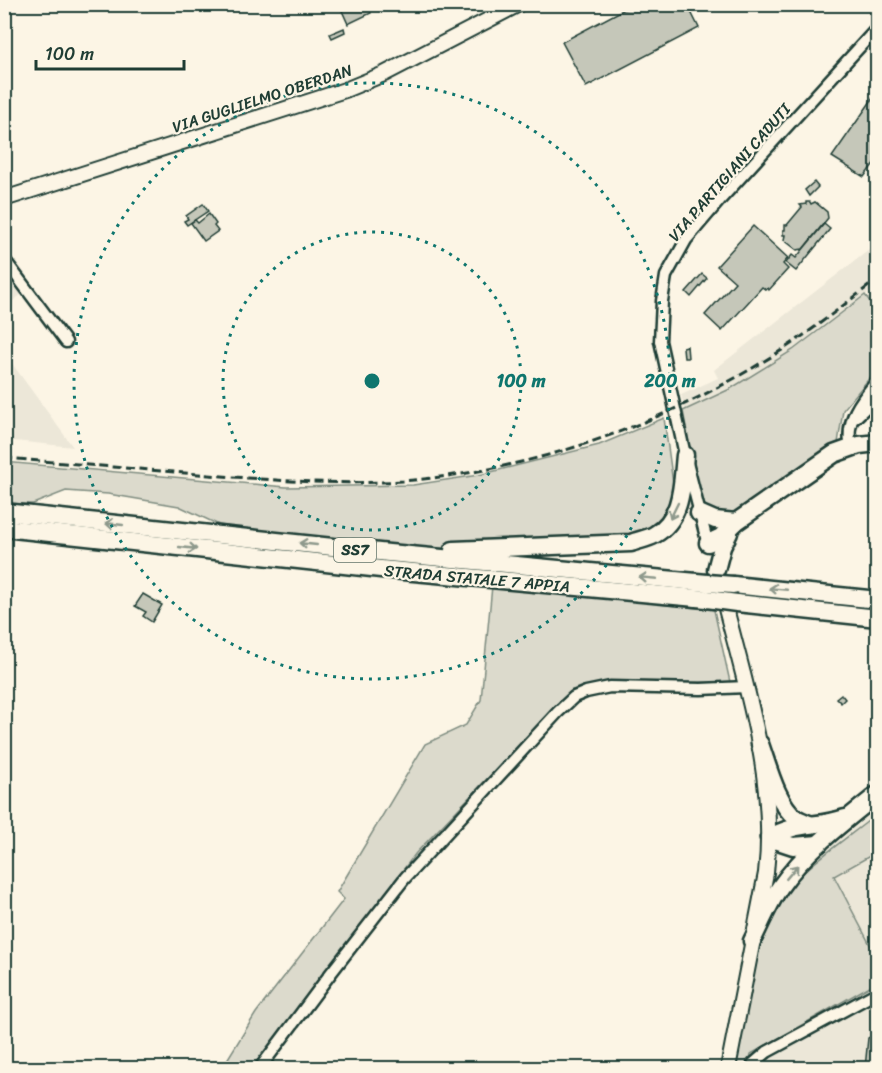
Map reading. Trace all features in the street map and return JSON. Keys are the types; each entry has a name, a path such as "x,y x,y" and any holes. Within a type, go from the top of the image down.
{"highway":[{"path":"707,540 721,537 736,522 834,454 878,443"},
{"path":"390,553 631,543 654,536 667,525 677,509 685,454"},
{"name":"STRADA STATALE 7 APPIA","path":"4,512 710,584 737,603 878,618"},
{"path":"699,513 715,520 736,522"},
{"path":"710,584 722,547 736,522"},
{"name":"STRADA STATALE 7 APPIA","path":"4,528 381,569 734,585 878,598"},
{"path":"817,612 835,620 878,625"},
{"path":"760,744 775,787 786,808 796,818 809,824"},
{"path":"753,941 779,889 795,868 851,815 878,794"},
{"path":"770,838 795,826 829,823 851,815"},
{"path":"770,838 793,846 819,844"}],"main road":[{"name":"VIA GUGLIELMO OBERDAN","path":"4,199 345,90 384,74 519,4"},
{"path":"707,540 710,584 746,687 760,744 770,838 766,873 728,1068"}],"street":[{"name":"VIA PARTIGIANI CADUTI","path":"707,540 660,341 666,276 686,240 720,200 878,27"},
{"path":"4,260 66,342"},
{"path":"851,448 848,436 853,420 862,399 878,380"},
{"path":"853,420 878,396"},
{"path":"853,420 878,402"},
{"path":"260,1068 405,878 574,697 598,688 610,687 701,689 746,687"},
{"path":"753,1068 753,1064 767,1052 878,992"}],"shaded area":[{"path":"869,250 877,256 877,286 845,312 848,318 687,417 681,395 718,378 714,370"},
{"path":"4,262 26,291 5,307 4,307"},
{"path":"865,295 877,311 877,369 843,410 838,443 730,518 701,507 683,411 730,389 793,350"},
{"path":"5,354 73,447 5,440"},
{"path":"664,418 675,498 664,519 645,535 462,548 396,549 308,539 219,525 179,506 108,494 66,491 33,504 5,504 4,462 286,487 413,485 479,475 599,445"},
{"path":"492,586 714,610 730,682 617,683 572,690 416,853 252,1068 222,1068 256,1013 344,899 337,892 425,744 466,725 481,700"},
{"path":"877,809 877,1068 736,1068 787,891 801,872"},
{"path":"877,814 877,852 834,876 877,958 877,982 751,1054 748,1068 736,1068 745,1001 755,954 772,911 783,894 804,872"}],"building":[{"path":"339,4 367,4 371,13 348,24"},
{"path":"634,4 687,4 699,28 586,87 562,42"},
{"path":"344,28 345,32 332,38 330,34"},
{"path":"878,91 878,158 864,177 832,157"},
{"path":"814,182 818,187 809,196 805,190"},
{"path":"806,202 811,204 815,202 827,212 828,218 803,249 797,250 784,240 783,230 802,207 800,205"},
{"path":"203,204 208,211 187,225 184,221 188,219 186,216"},
{"path":"209,214 218,231 204,241 191,223 195,220 198,223"},
{"path":"824,224 830,229 796,271 786,263 792,255 796,258"},
{"path":"753,226 788,258 783,264 788,269 769,290 762,287 722,331 705,315 735,282 717,266"},
{"path":"702,274 707,278 691,297 686,292"},
{"path":"687,346 688,358 684,358 683,347"},
{"path":"143,594 162,605 152,622 143,616 146,612 135,606"},
{"path":"841,694 845,699 841,703 836,698"},
{"path":"878,1033 878,1068 865,1068 868,1038"}],"railway":[{"path":"4,458 245,478 335,482 403,481 504,466 553,454 602,438 650,420 696,398 741,375 785,348 878,279"}]}
